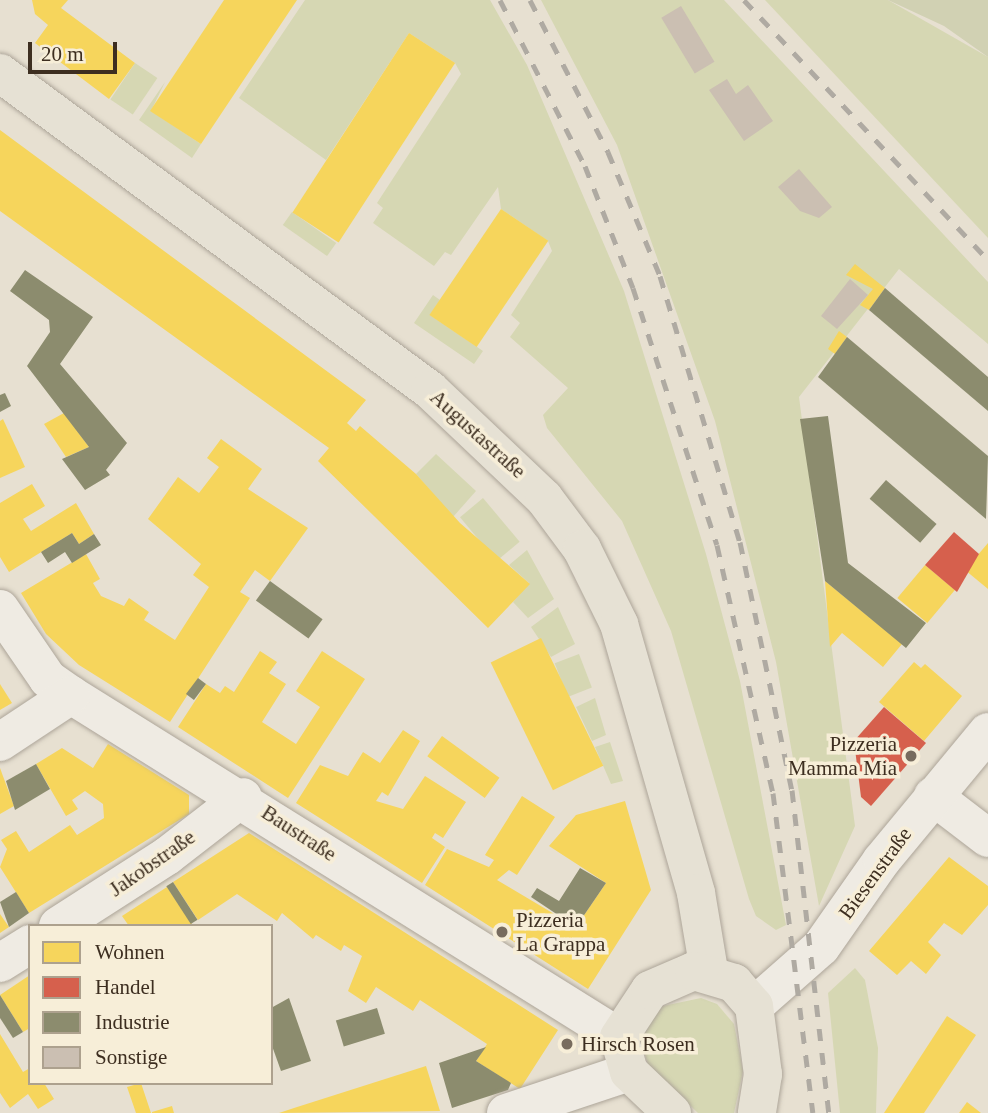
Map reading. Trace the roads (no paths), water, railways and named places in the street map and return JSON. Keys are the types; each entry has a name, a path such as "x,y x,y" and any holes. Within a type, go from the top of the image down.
{"main road":[{"name":"Augustastraße","path":"0,74 430,390 503,452 544,498 582,549 618,624 696,893 709,971"},
{"path":"624,1054 656,985 680,973 709,971 734,984 754,1006 763,1074 757,1113"},
{"name":"Baustraße","path":"624,1054 672,1113"}],"street":[{"name":"Baustraße","path":"0,608 35,664 71,695 243,797 624,1054"},
{"path":"0,742 71,695"},
{"name":"Biesenstraße","path":"754,1006 821,947 933,796 988,732"},
{"path":"933,796 988,838"},
{"name":"Jakobstraße","path":"61,924 167,856 243,797"},
{"path":"0,963 28,945"},
{"path":"506,1113 624,1054"}],"railway":[{"path":"500,0 585,166 633,288 717,545 773,793 813,1113"},
{"path":"530,0 608,152 660,276 740,542 792,790 829,1113"},
{"path":"744,0 988,260"}],"place":[{"name":"Pizzeria Mamma Mia","path":"911,756"},
{"name":"Pizzeria La Grappa","path":"502,932"},
{"name":"Hirsch Rosen","path":"567,1044"}]}
